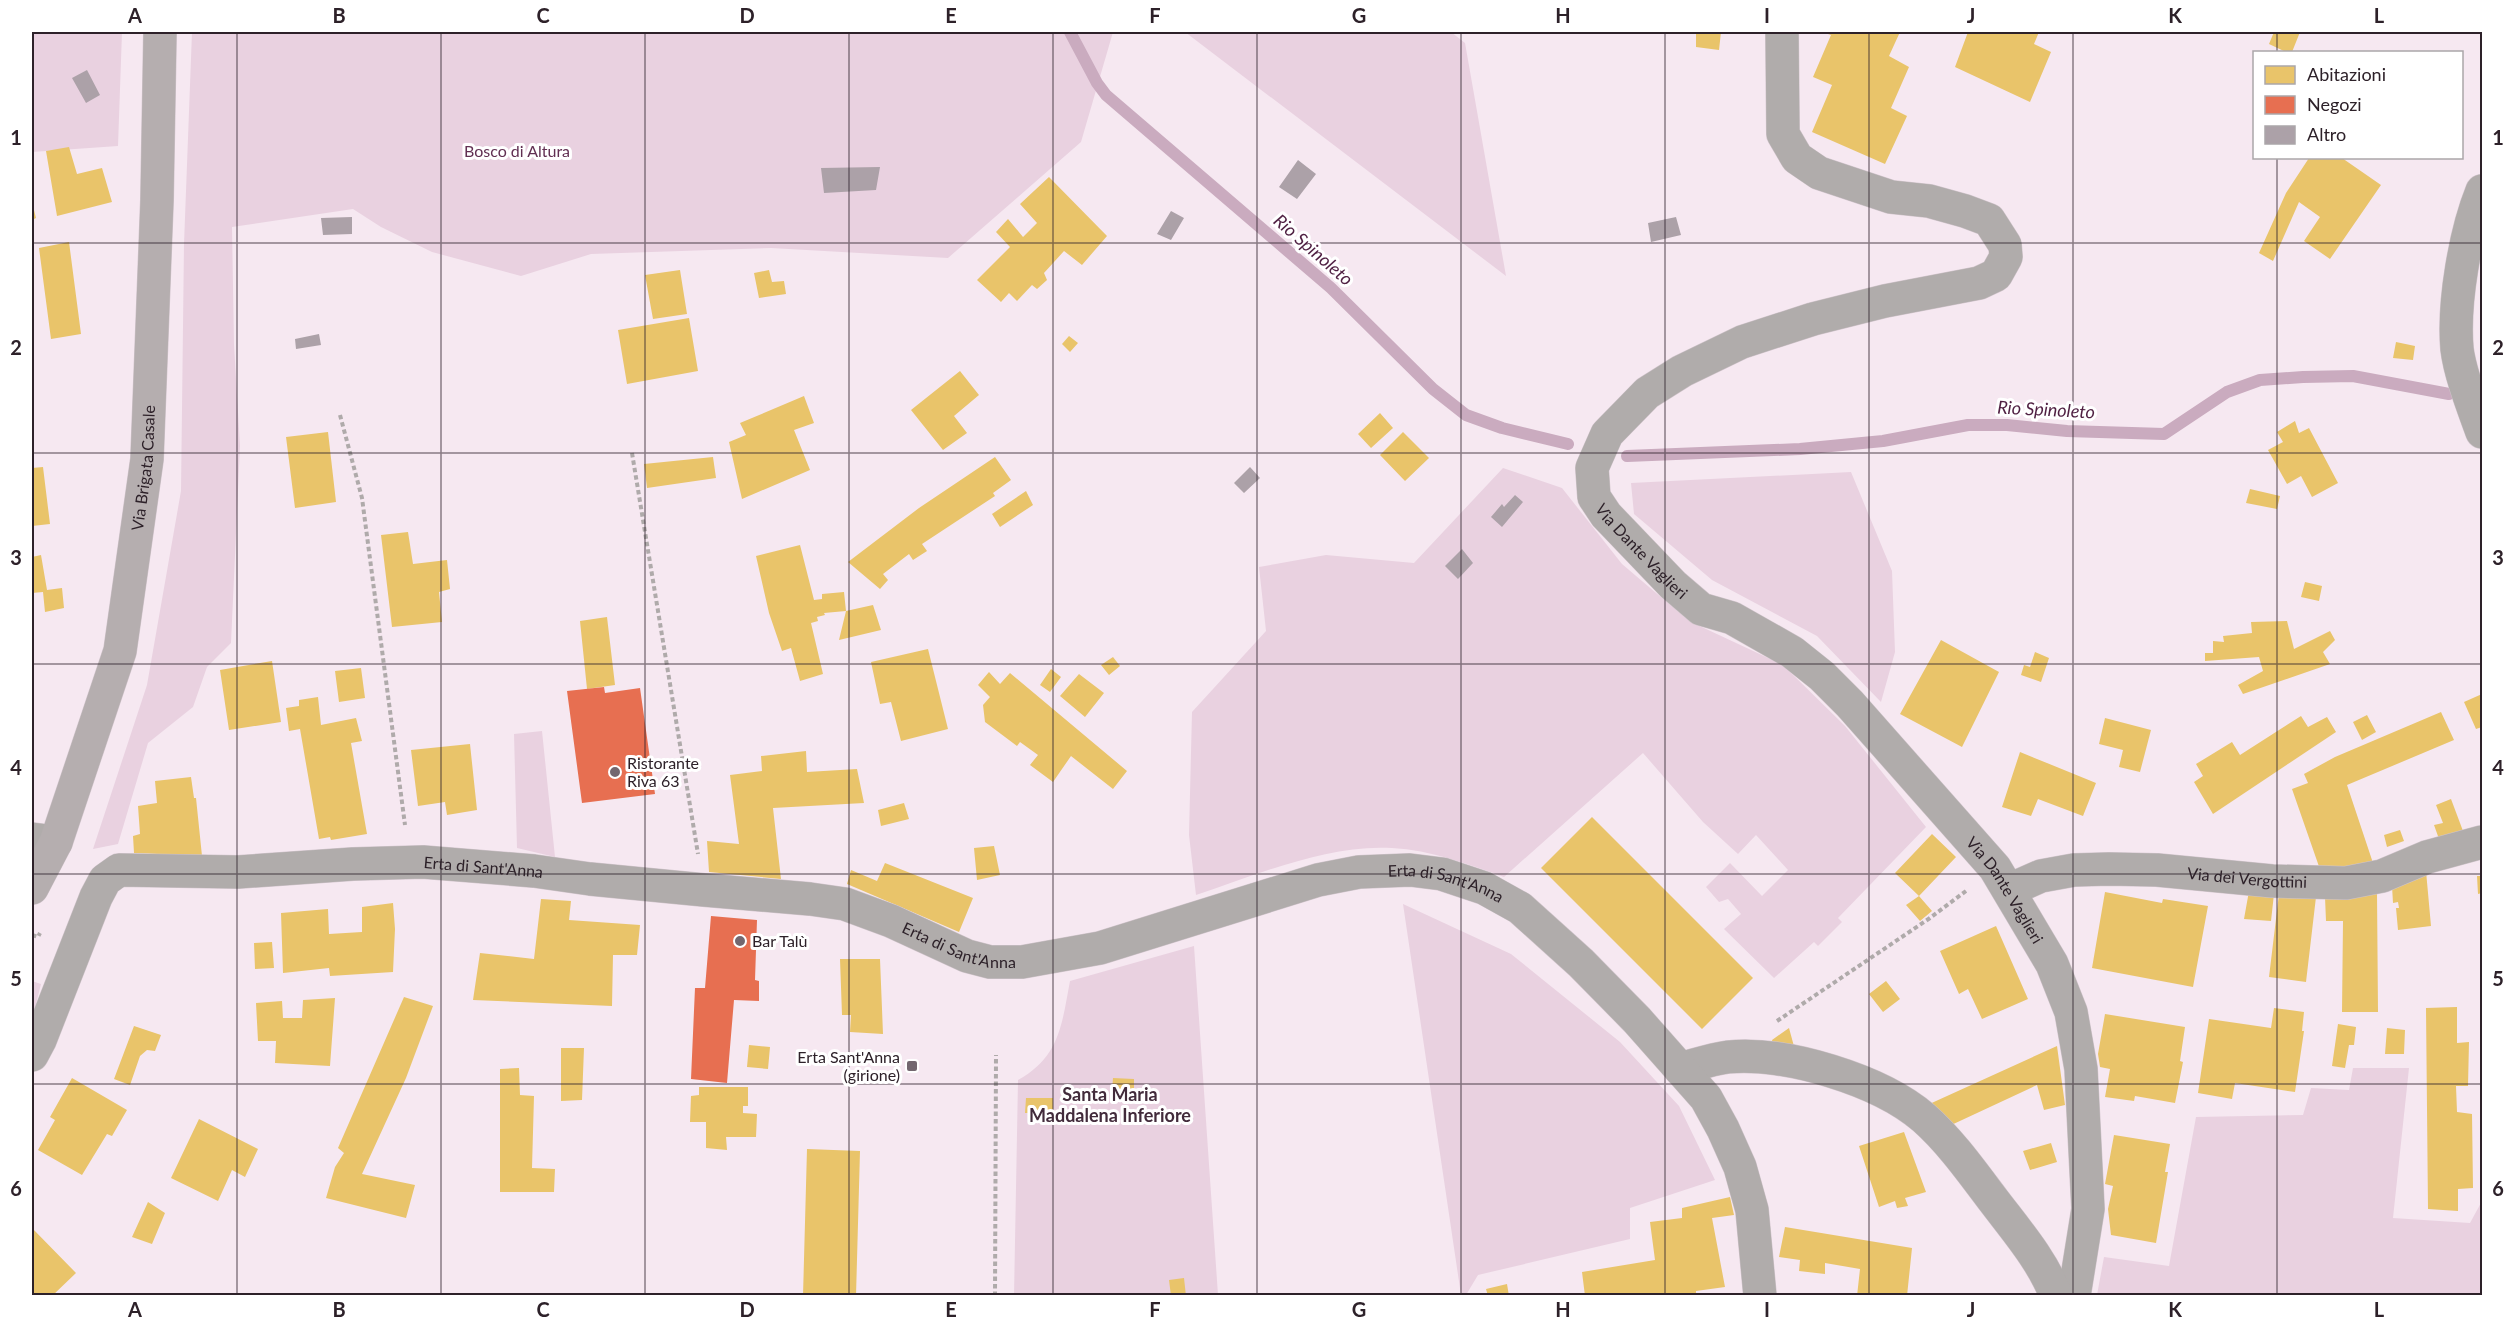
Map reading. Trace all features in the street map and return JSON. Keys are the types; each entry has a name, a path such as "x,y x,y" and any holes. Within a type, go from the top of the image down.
{"main road":[{"name":"Via Brigata Casale","path":"32,888 44,841 120,651 147,459 157,200 160,32"}],"street":[{"name":"Via Dante Vaglieri","path":"1782,32 1783,134 1797,158 1819,173 1881,194 1965,210 1989,220 2005,244 2006,257 1996,275 1979,283 1885,301 1813,319 1742,342 1682,371 1647,393 1607,434 1592,468 1594,497 1606,515 1673,585 1701,609 1732,618 1792,652 1822,676 1850,704 2002,879 2052,964 2071,1012 2081,1069 2088,1209 2074,1296"},
{"path":"2482,191 2474,211 2456,315 2457,351 2473,409 2482,432"},
{"name":"Via dei Vergottini","path":"2002,879 2041,876 2074,870 2109,869 2157,870 2299,883 2346,883 2382,876 2427,857 2482,843"},
{"name":"Erta di Sant'Anna","path":"32,1055 96,897 105,880 119,870 238,872 410,862 534,871 705,891 760,894 846,904 891,921 967,956 990,962 1022,962 1100,948 1255,899 1349,874 1410,870 1442,874 1484,888 1520,908 1581,963 1637,1020 1706,1098 1724,1129 1740,1167 1752,1210 1760,1296"},
{"path":"1680,1069 1728,1057 1784,1058 1824,1068 1888,1095 1922,1117 1954,1149 2022,1237 2052,1283 2056,1296"}],"path":[{"path":"340,415 362,498 410,862"},
{"path":"632,453 705,891"},
{"path":"1773,1024 1930,918 2002,879"},
{"path":"995,1296 996,1055"}],"green space":[{"path":"32,32 122,32 118,146 32,152"},
{"name":"Bosco di Altura","path":"192,32 1113,32 1081,142 948,258 771,248 591,254 521,276 432,252 381,227 353,209 232,227 234,345 240,446 231,643 207,667 193,707 148,743 118,844 93,849 147,685 181,491 184,244"},
{"path":"1185,32 1451,32 1465,43 1506,276"},
{"path":"1503,468 1562,488 1622,564 1689,621 1783,665 1845,726 1926,827 1838,918 1842,922 1818,946 1814,942 1774,978 1724,929 1741,914 1728,899 1719,902 1706,887 1730,863 1762,896 1788,870 1756,835 1738,854 1703,822 1643,753 1504,877 1449,858 1407,849 1367,848 1292,862 1196,895 1189,835 1192,712 1266,631 1259,567 1326,555 1414,563"},
{"path":"1851,472 1892,571 1895,652 1881,702 1817,636 1712,580 1634,514 1631,483"},
{"path":"542,731 555,857 517,848 514,734"},
{"path":"1403,904 1511,954 1620,1042 1679,1106 1715,1180 1630,1208 1630,1239 1478,1275 1466,1295 1461,1295"},
{"path":"1194,946 1218,1295 1014,1296 1018,1080 1043,1061 1051,1050 1061,1025 1070,981"},
{"path":"32,981 41,984 32,1020"},
{"path":"2353,1068 2409,1068 2393,1218 2470,1223 2482,1201 2482,1295 2097,1295 2104,1257 2169,1266 2196,1117 2303,1115 2311,1088 2349,1090"}],"building: Abitazioni":[{"path":"1696,32 1721,32 1719,50 1696,47"},
{"path":"1822,32 1900,32 1889,56 1909,67 1891,108 1907,116 1885,164 1812,132 1832,85 1813,77 1831,35"},
{"path":"1968,32 2039,32 2034,44 2051,52 2030,102 1955,67"},
{"path":"2274,32 2300,32 2292,51 2284,51 2269,44"},
{"path":"69,147 77,174 102,168 112,202 57,216 46,151"},
{"path":"2308,159 2343,159 2381,185 2330,259 2304,241 2320,217 2299,202 2273,261 2259,253 2286,193"},
{"path":"1049,177 1107,236 1082,265 1064,251 1044,273 1047,280 1037,289 1032,285 1017,301 1009,293 1001,302 977,280 1010,247 996,232 1008,219 1023,237 1037,223 1020,204"},
{"path":"32,202 36,218 32,220"},
{"path":"69,242 81,334 51,339 39,248"},
{"path":"680,270 687,314 653,319 645,275"},
{"path":"769,270 772,282 784,281 786,294 759,298 754,273"},
{"path":"689,318 698,371 627,384 618,330"},
{"path":"1069,336 1078,343 1070,352 1062,344"},
{"path":"2396,342 2415,346 2413,360 2393,358"},
{"path":"960,371 979,395 954,416 967,433 943,450 911,410"},
{"path":"804,396 814,423 794,430 810,470 742,499 729,442 746,435 740,423"},
{"path":"1380,413 1393,428 1371,448 1358,434"},
{"path":"2295,421 2299,433 2309,428 2338,483 2312,497 2301,476 2287,484 2268,450 2283,442 2277,432"},
{"path":"328,432 336,502 295,508 286,437"},
{"path":"1403,432 1429,458 1405,481 1380,455"},
{"path":"713,457 716,478 647,488 644,464"},
{"path":"995,457 1011,480 993,493 995,496 922,544 927,551 913,560 909,554 883,574 888,580 880,589 848,562 919,508"},
{"path":"43,467 50,524 32,526 32,468"},
{"path":"2250,489 2280,496 2277,509 2246,503"},
{"path":"1026,491 1033,505 1000,527 992,514"},
{"path":"408,532 413,564 447,560 450,589 439,592 442,622 392,627 381,535"},
{"path":"800,545 814,600 822,599 822,594 844,592 846,611 824,613 825,615 817,617 818,621 811,623 823,674 800,681 791,648 782,651 769,613 756,556"},
{"path":"41,555 47,590 62,588 64,608 45,612 43,592 32,593 32,557"},
{"path":"2305,582 2322,586 2319,601 2301,597"},
{"path":"873,605 881,630 839,640 846,611"},
{"path":"607,617 615,685 587,689 580,621"},
{"path":"2287,621 2294,649 2330,631 2335,640 2323,652 2330,664 2243,694 2238,685 2263,671 2259,657 2205,661 2205,653 2213,653 2213,641 2224,642 2223,636 2252,633 2251,622"},
{"path":"1941,640 1999,672 1962,747 1900,714"},
{"path":"928,649 948,729 901,741 891,702 880,704 871,662"},
{"path":"2035,652 2049,658 2041,682 2021,675 2024,665 2030,667"},
{"path":"1113,657 1120,666 1109,675 1101,665"},
{"path":"272,661 281,722 229,730 220,670"},
{"path":"361,668 365,698 339,702 335,671"},
{"path":"1051,669 1061,677 1050,692 1040,685"},
{"path":"989,672 1000,684 1010,673 1127,771 1113,789 1071,756 1053,782 1030,765 1038,755 1020,742 1017,746 985,722 983,705 990,697 978,685"},
{"path":"1079,674 1104,693 1085,717 1060,696"},
{"path":"2482,694 2482,727 2476,729 2464,702"},
{"path":"318,697 321,725 356,718 362,741 351,743 367,834 331,840 330,837 319,839 300,729 289,731 286,708 299,706 299,700"},
{"path":"2441,712 2454,740 2347,785 2375,869 2323,878 2292,789 2308,783 2304,774 2335,757"},
{"path":"2367,715 2376,732 2362,740 2353,722"},
{"path":"2301,716 2308,727 2327,717 2336,732 2213,814 2194,782 2203,776 2196,764 2232,742 2240,755"},
{"path":"2105,718 2151,730 2140,772 2119,767 2123,750 2099,744"},
{"path":"470,744 477,810 447,815 445,802 418,806 411,750"},
{"path":"806,751 807,772 857,769 864,803 773,808 781,879 709,872 707,841 739,844 730,775 762,771 761,756"},
{"path":"2020,752 2096,783 2083,816 2038,799 2031,816 2002,807"},
{"path":"191,777 194,798 196,798 202,856 134,853 133,836 140,834 138,806 157,803 155,781"},
{"path":"2451,799 2463,831 2439,839 2434,825 2443,823 2436,805"},
{"path":"904,803 909,819 881,826 878,810"},
{"path":"1592,817 1753,978 1702,1029 1541,868"},
{"path":"2400,830 2404,841 2387,847 2384,835"},
{"path":"1932,834 1956,857 1919,896 1895,873"},
{"path":"994,846 1000,875 977,880 974,848"},
{"path":"885,863 973,898 959,932 847,884 851,870 877,881"},
{"path":"2426,871 2431,926 2398,930 2396,908 2399,908 2398,902 2393,903 2392,886"},
{"path":"2477,876 2482,876 2482,893 2478,894"},
{"path":"2249,891 2274,894 2271,921 2244,919"},
{"path":"2105,892 2162,903 2163,899 2208,906 2193,987 2092,968"},
{"path":"2377,893 2378,1012 2342,1012 2343,921 2326,921 2325,897"},
{"path":"2279,894 2316,897 2306,982 2269,977"},
{"path":"1919,896 1932,911 1920,921 1906,905"},
{"path":"541,899 571,901 569,920 640,925 637,955 613,955 612,1006 473,1000 480,953 534,959"},
{"path":"393,903 395,929 393,972 330,976 329,968 283,973 281,913 328,909 329,934 362,932 362,907"},
{"path":"1996,926 2028,999 1982,1019 1968,989 1959,994 1940,951"},
{"path":"272,942 274,968 255,969 254,943"},
{"path":"840,959 880,959 883,1034 850,1032 851,1015 842,1015"},
{"path":"1886,981 1900,999 1883,1012 1869,994"},
{"path":"404,997 433,1006 406,1078 362,1174 415,1185 406,1218 326,1198 335,1167 344,1153 338,1148"},
{"path":"335,998 330,1066 275,1063 276,1041 258,1041 256,1003 282,1001 283,1018 302,1018 303,1000"},
{"path":"2457,1007 2457,1043 2469,1042 2468,1086 2456,1086 2457,1112 2472,1114 2473,1188 2458,1189 2458,1211 2428,1209 2426,1008"},
{"path":"2274,1008 2304,1012 2302,1031 2304,1031 2295,1092 2235,1083 2232,1099 2198,1093 2209,1019 2271,1028"},
{"path":"2105,1014 2185,1027 2180,1061 2183,1062 2175,1103 2135,1096 2134,1101 2105,1097 2110,1069 2100,1067 2098,1054"},
{"path":"2338,1024 2356,1027 2354,1045 2349,1045 2345,1068 2332,1066"},
{"path":"134,1026 161,1035 155,1051 147,1050 140,1056 130,1085 114,1079"},
{"path":"1789,1028 1795,1050 1774,1048 1772,1040"},
{"path":"2387,1028 2405,1030 2404,1054 2385,1054"},
{"path":"749,1045 770,1047 768,1069 747,1067"},
{"path":"2057,1046 2065,1105 2044,1110 2037,1085 1947,1127 1925,1106"},
{"path":"561,1048 584,1048 582,1100 561,1101"},
{"path":"519,1068 520,1095 534,1096 532,1168 555,1169 554,1192 500,1192 500,1069"},
{"path":"72,1078 127,1110 112,1136 107,1134 82,1175 38,1150 55,1120 50,1117"},
{"path":"1113,1078 1134,1079 1134,1092 1112,1091"},
{"path":"699,1087 748,1087 748,1106 743,1106 743,1113 757,1114 756,1137 726,1137 727,1150 706,1148 706,1122 690,1122 691,1096 699,1095"},
{"path":"1026,1098 1053,1098 1053,1113 1025,1113"},
{"path":"199,1119 258,1149 245,1177 232,1170 218,1201 171,1178"},
{"path":"1904,1132 1926,1192 1905,1198 1908,1206 1897,1208 1895,1201 1879,1207 1859,1146"},
{"path":"2114,1135 2170,1144 2165,1172 2168,1172 2156,1243 2111,1235 2108,1209 2113,1186 2105,1184"},
{"path":"2051,1143 2057,1162 2030,1170 2023,1151"},
{"path":"807,1149 860,1151 856,1296 803,1296"},
{"path":"1730,1197 1734,1215 1712,1218 1725,1287 1696,1291 1696,1296 1585,1296 1582,1272 1655,1260 1650,1222 1682,1218 1682,1208"},
{"path":"148,1202 165,1213 152,1244 132,1237"},
{"path":"1785,1227 1912,1248 1907,1296 1857,1296 1860,1269 1825,1263 1825,1274 1799,1271 1800,1260 1779,1257"},
{"path":"32,1228 76,1273 52,1296 32,1296"},
{"path":"1184,1278 1186,1296 1171,1296 1169,1280"},
{"path":"1507,1284 1509,1296 1488,1296 1486,1289"}],"building: Negozi":[{"path":"604,687 605,693 640,688 655,794 582,803 567,691"},
{"path":"711,916 757,920 755,980 759,981 759,1001 734,1000 727,1083 691,1079 695,988 705,988"}],"building: Altro":[{"path":"87,70 100,95 86,103 72,78"},
{"path":"1298,160 1316,174 1297,199 1279,187"},
{"path":"880,167 876,190 824,193 821,168"},
{"path":"1171,211 1184,218 1171,240 1157,234"},
{"path":"352,217 352,234 323,235 321,218"},
{"path":"1676,217 1681,235 1651,242 1648,223"},
{"path":"319,334 321,345 296,349 295,339"},
{"path":"1250,467 1260,478 1244,493 1234,483"},
{"path":"1515,495 1523,502 1502,527 1491,517 1502,504 1504,507"},
{"path":"1462,549 1473,563 1458,579 1445,566"}],"waterway":[{"name":"Rio Spinoleto","path":"1070,32 1097,83 1106,95 1331,288 1433,389 1466,415 1502,428 1568,444"},
{"name":"Rio Spinoleto","path":"1627,456 1800,449 1883,441 1968,425 2164,434 2227,392 2260,380 2353,376 2449,394"}],"place":[{"name":"Ristorante Riva 63","path":"615,772"},
{"name":"Bar Talù","path":"740,941"},
{"name":"Erta Sant'Anna (girione)","path":"912,1066"}],"district":[{"name":"Santa Maria Maddalena Inferiore","path":"1110,1105"}]}
